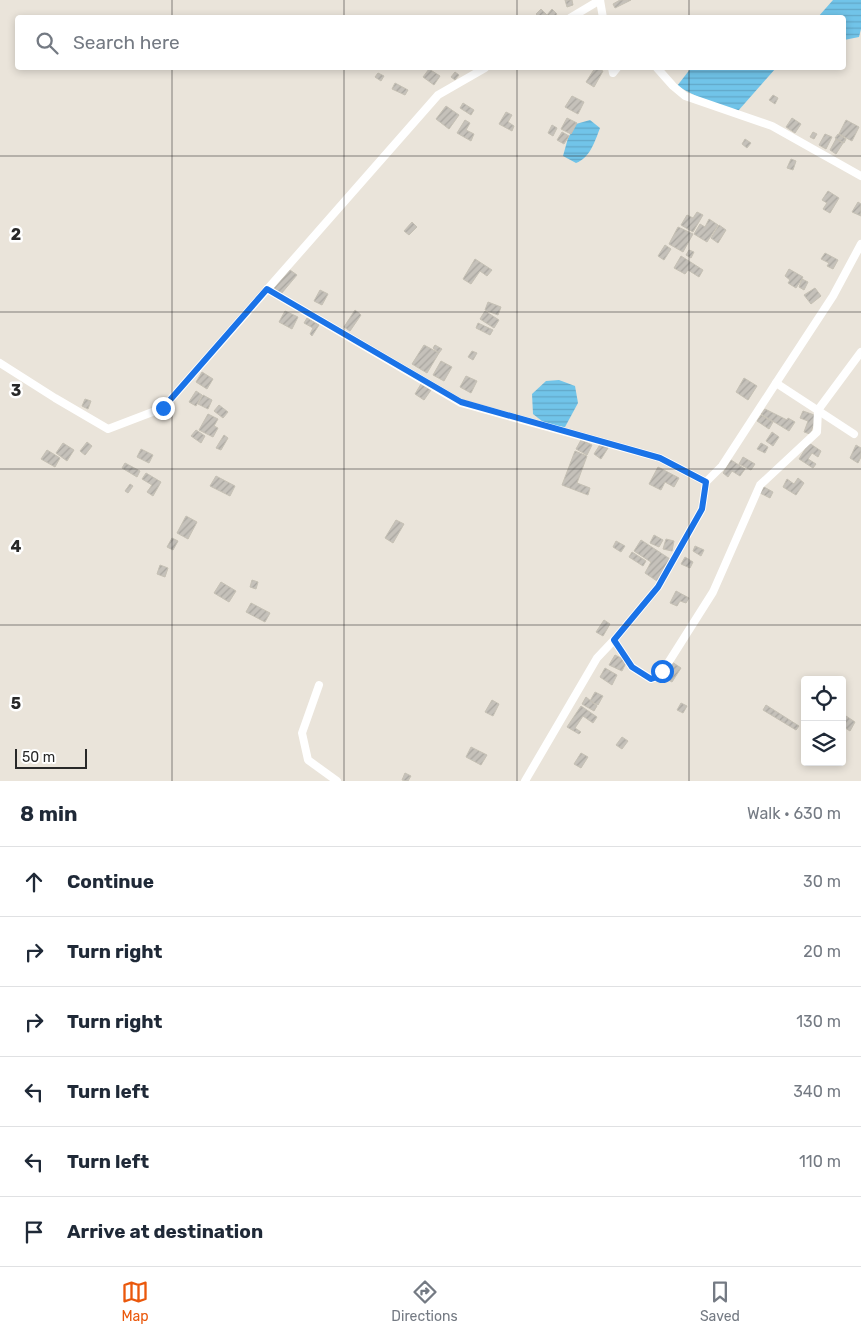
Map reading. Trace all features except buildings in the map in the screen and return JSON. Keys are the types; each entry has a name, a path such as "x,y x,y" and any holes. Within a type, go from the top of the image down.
{"street":[{"path":"575,15 600,0 602,15"},
{"path":"0,363 108,429 163,408 438,95 482,70"},
{"path":"659,70 672,86 685,96 772,126 861,176"},
{"path":"525,781 597,658 658,587 702,509 706,482 722,466 833,296 861,244"},
{"path":"267,289 461,402 660,458 706,482"},
{"path":"614,640 632,667 651,679 657,677 713,592 760,485 817,432 818,410 861,352"},
{"path":"776,382 854,434"},
{"path":"319,685 302,733 308,760 337,781"}],"water":[{"path":"833,0 861,0 861,29 859,37 846,40 846,15 820,15"},
{"path":"689,70 774,70 738,111 698,97 677,86"},
{"path":"590,120 600,128 588,153 581,161 576,163 563,156 568,138 576,124"},
{"path":"559,380 575,386 578,403 565,427 547,425 533,414 532,394 546,381"}],"route":[{"path":"163,408 267,289 461,402 660,458 706,482 702,509 658,587 614,640 632,667 651,679 657,677 662,671"}]}
